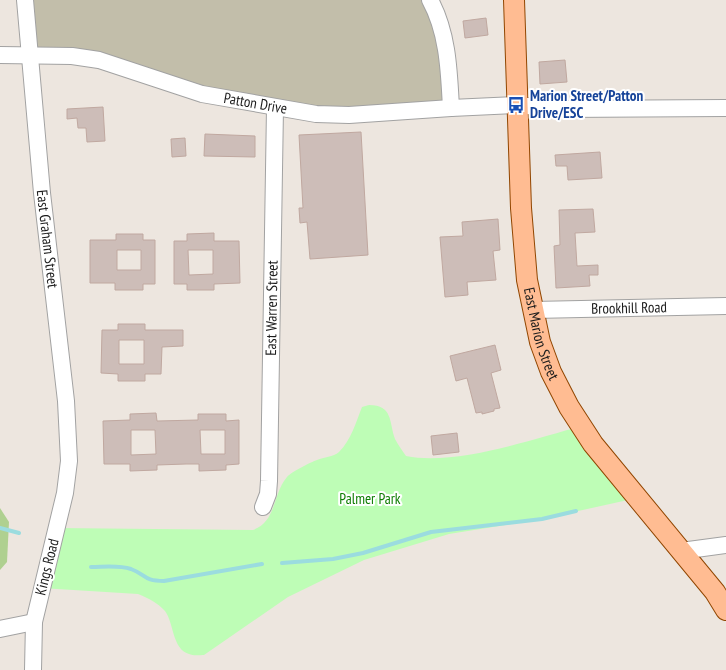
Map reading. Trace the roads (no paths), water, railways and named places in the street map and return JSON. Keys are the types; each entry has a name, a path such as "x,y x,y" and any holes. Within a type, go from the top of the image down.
{"main road":[{"name":"East Marion Street","path":"514,0 516,105 521,208 527,280 540,342 551,372 569,407 593,444 714,592 726,610"}],"street":[{"name":"East Graham Street","path":"25,0 42,193 66,401 69,441 68,478"},
{"path":"430,0 438,18 448,60 450,108"},
{"name":"Patton Drive","path":"0,55 72,56 99,60 202,94 316,114 350,115 516,105"},
{"path":"516,105 561,109 726,108"},
{"name":"East Warren Street","path":"263,507 268,494 269,481 275,108"},
{"name":"Brookhill Road","path":"533,310 726,306"},
{"name":"Kings Road","path":"34,622 68,478"},
{"path":"681,551 726,545"},
{"path":"0,629 34,622 33,670"}],"waterway":[{"path":"282,563 333,559 363,553 431,532 542,519 576,511"},
{"path":"0,528 19,533"},
{"path":"91,567 126,568 136,571 149,579 164,581 262,564"}],"place":[{"name":"Marion Street/Patton Drive/ESC","path":"516,105"}],"park label":[{"name":"Palmer Park","path":"370,499"}]}
